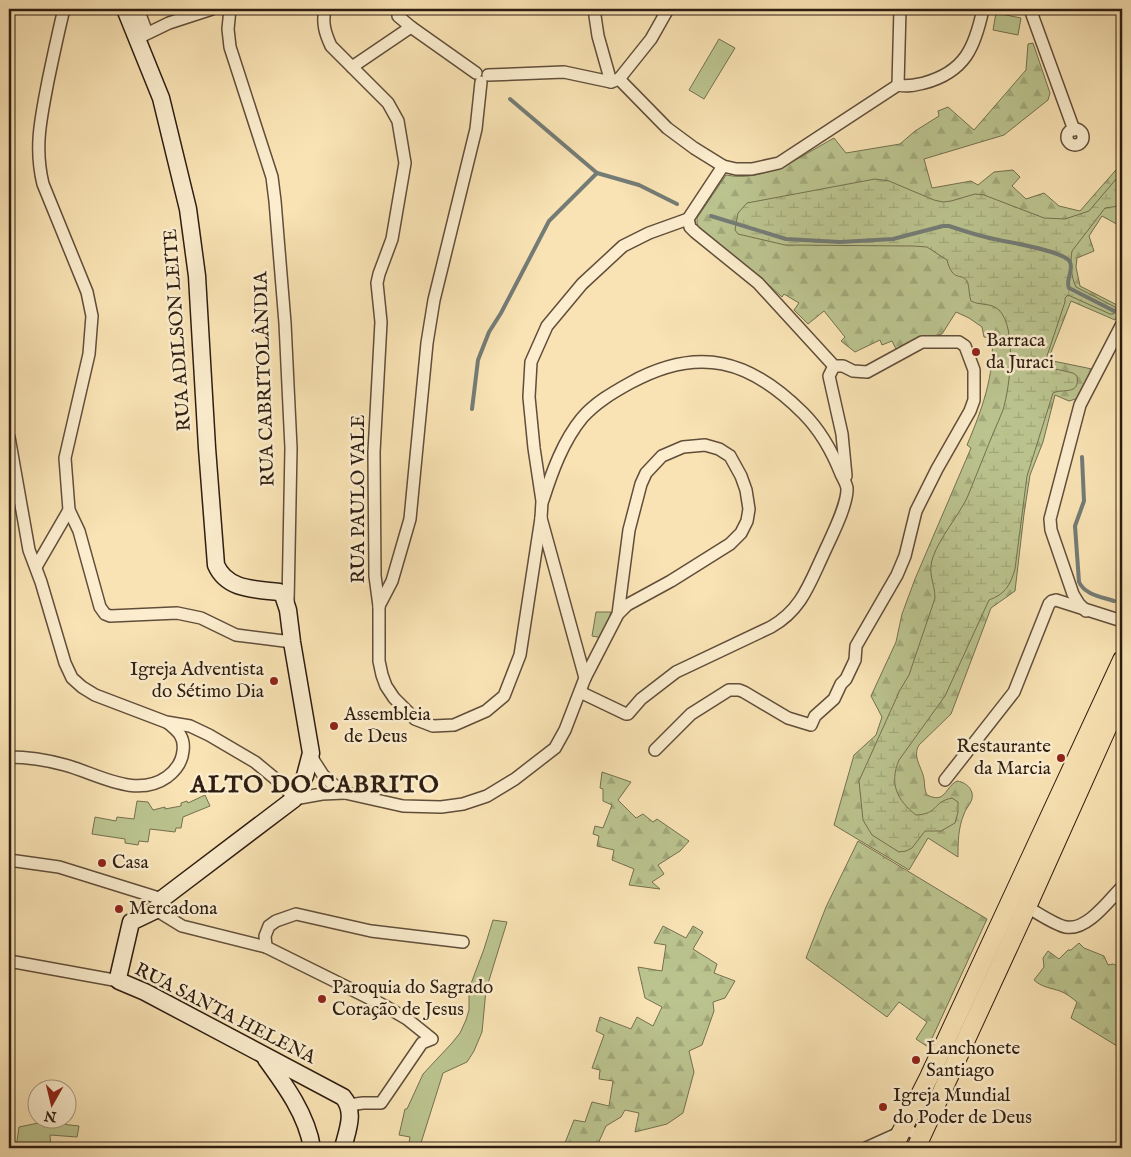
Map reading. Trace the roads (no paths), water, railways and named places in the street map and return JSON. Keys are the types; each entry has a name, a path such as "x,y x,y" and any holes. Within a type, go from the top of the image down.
{"main road":[{"path":"892,1148 937,1059 1122,660"},
{"path":"919,1145 1120,705"}],"street":[{"path":"64,9 38,136 40,170 43,184 87,292 92,316 89,354 65,458 68,510 80,531 100,606 105,614 110,616 177,613 201,618 236,635 292,642"},
{"name":"RUA ADILSON LEITE","path":"125,9 142,35 161,98 188,209 197,276 216,565 225,579 236,585 281,593 288,610"},
{"path":"138,9 142,35 212,9"},
{"name":"RUA CABRITOLÂNDIA","path":"230,9 228,29 230,47 272,178 275,201 285,323 291,448 288,610 311,753"},
{"name":"RUA PAULO VALE","path":"325,9 323,25 325,35 331,46 394,111 398,121 405,163 392,239 377,283 381,322 374,452 375,576 379,606"},
{"path":"398,9 398,16 411,27 482,76 564,72 615,80"},
{"path":"594,9 598,36 615,80 666,128 723,166 736,170 752,169 779,163 898,85 907,87 934,80 946,74 959,64 975,42 983,9"},
{"path":"615,80 651,39 668,9"},
{"path":"898,85 900,9"},
{"path":"1030,9 1074,130"},
{"path":"352,66 411,27"},
{"name":"RUA PAULO VALE","path":"379,606 392,581 410,519 427,343 434,300 476,129 482,76"},
{"path":"379,606 379,650 382,674 390,693 405,711 420,722 440,727 454,725 486,711 504,696 520,655 541,518 542,501 529,397 533,356 547,326 582,284 623,246 649,233 688,220 723,166"},
{"path":"655,750 691,714 733,690 744,692 788,718 810,725 815,716 834,698 840,684 846,679 855,660 856,646 897,575 905,556 914,516 937,469 973,406 974,370 965,346 958,342 922,342 867,372 854,371 843,366 834,366 758,283 695,232 690,227 688,220"},
{"path":"1086,611 1073,594 1051,530 1050,519 1080,405 1122,324"},
{"path":"542,501 554,468 575,427 594,405 641,377 657,370 705,361 718,362 740,369 777,390 793,403 816,428 830,447 847,487"},
{"path":"580,692 628,714 641,699 676,672 771,627 790,614 798,604 815,573 841,514 847,487 842,434 829,376 834,366"},
{"path":"9,437 29,550 36,567 65,663 76,683 95,695 166,722 190,726 246,756 284,786 294,799"},
{"path":"294,799 322,794 345,793 381,802 416,807 452,806 475,801 486,796 515,779 555,748 565,730 585,678 618,614 629,530 641,484 646,473 662,456 683,447 705,446 718,449 730,456 741,476 746,490 749,509 747,521 741,534 730,544 671,581 632,602 618,614"},
{"path":"36,567 68,510"},
{"path":"541,518 585,678"},
{"path":"945,780 1014,692 1049,604 1052,601 1056,600 1122,621"},
{"path":"9,757 30,757 57,763 128,786 148,786 170,775 182,757 181,735 166,722"},
{"path":"311,753 323,775 345,793"},
{"path":"120,981 118,975 129,924 159,904 294,799 305,776 311,753"},
{"path":"9,860 59,867 159,904 182,926 266,947 353,988 407,1019 432,1039 422,1043 379,1104 363,1103 349,1105 351,1115 344,1148"},
{"path":"1027,907 1064,927 1078,927 1090,919 1122,887"},
{"path":"266,947 265,936 269,926 276,921 296,914 371,932 463,942"},
{"name":"RUA SANTA HELENA","path":"9,961 120,981 343,1098 349,1105"},
{"path":"263,1055 295,1103 312,1148"},
{"path":"866,1148 902,1131 911,1131 919,1145"}],"waterway":[{"path":"510,99 597,173 639,185 677,204"},
{"path":"472,409 478,360 489,332 501,313 549,221 597,173"},
{"path":"711,216 786,239 840,242 893,239 949,226 1058,254 1066,258 1071,265 1068,282 1069,288 1122,315"},
{"path":"1082,457 1084,501 1075,526 1079,582 1090,593 1114,601"}],"place":[{"name":"Barraca da Juraci","path":"976,352"},
{"name":"Igreja Adventista do Sétimo Dia","path":"274,681"},
{"name":"Assembleia de Deus","path":"334,726"},
{"name":"Restaurante da Marcia","path":"1061,758"},
{"name":"Casa","path":"102,863"},
{"name":"Mercadona","path":"119,909"},
{"name":"Paroquia do Sagrado Coração de Jesus","path":"322,999"},
{"name":"Lanchonete Santiago","path":"916,1060"},
{"name":"Igreja Mundial do Poder de Deus","path":"883,1107"}],"district":[{"name":"ALTO DO CABRITO","path":"315,785"}]}
